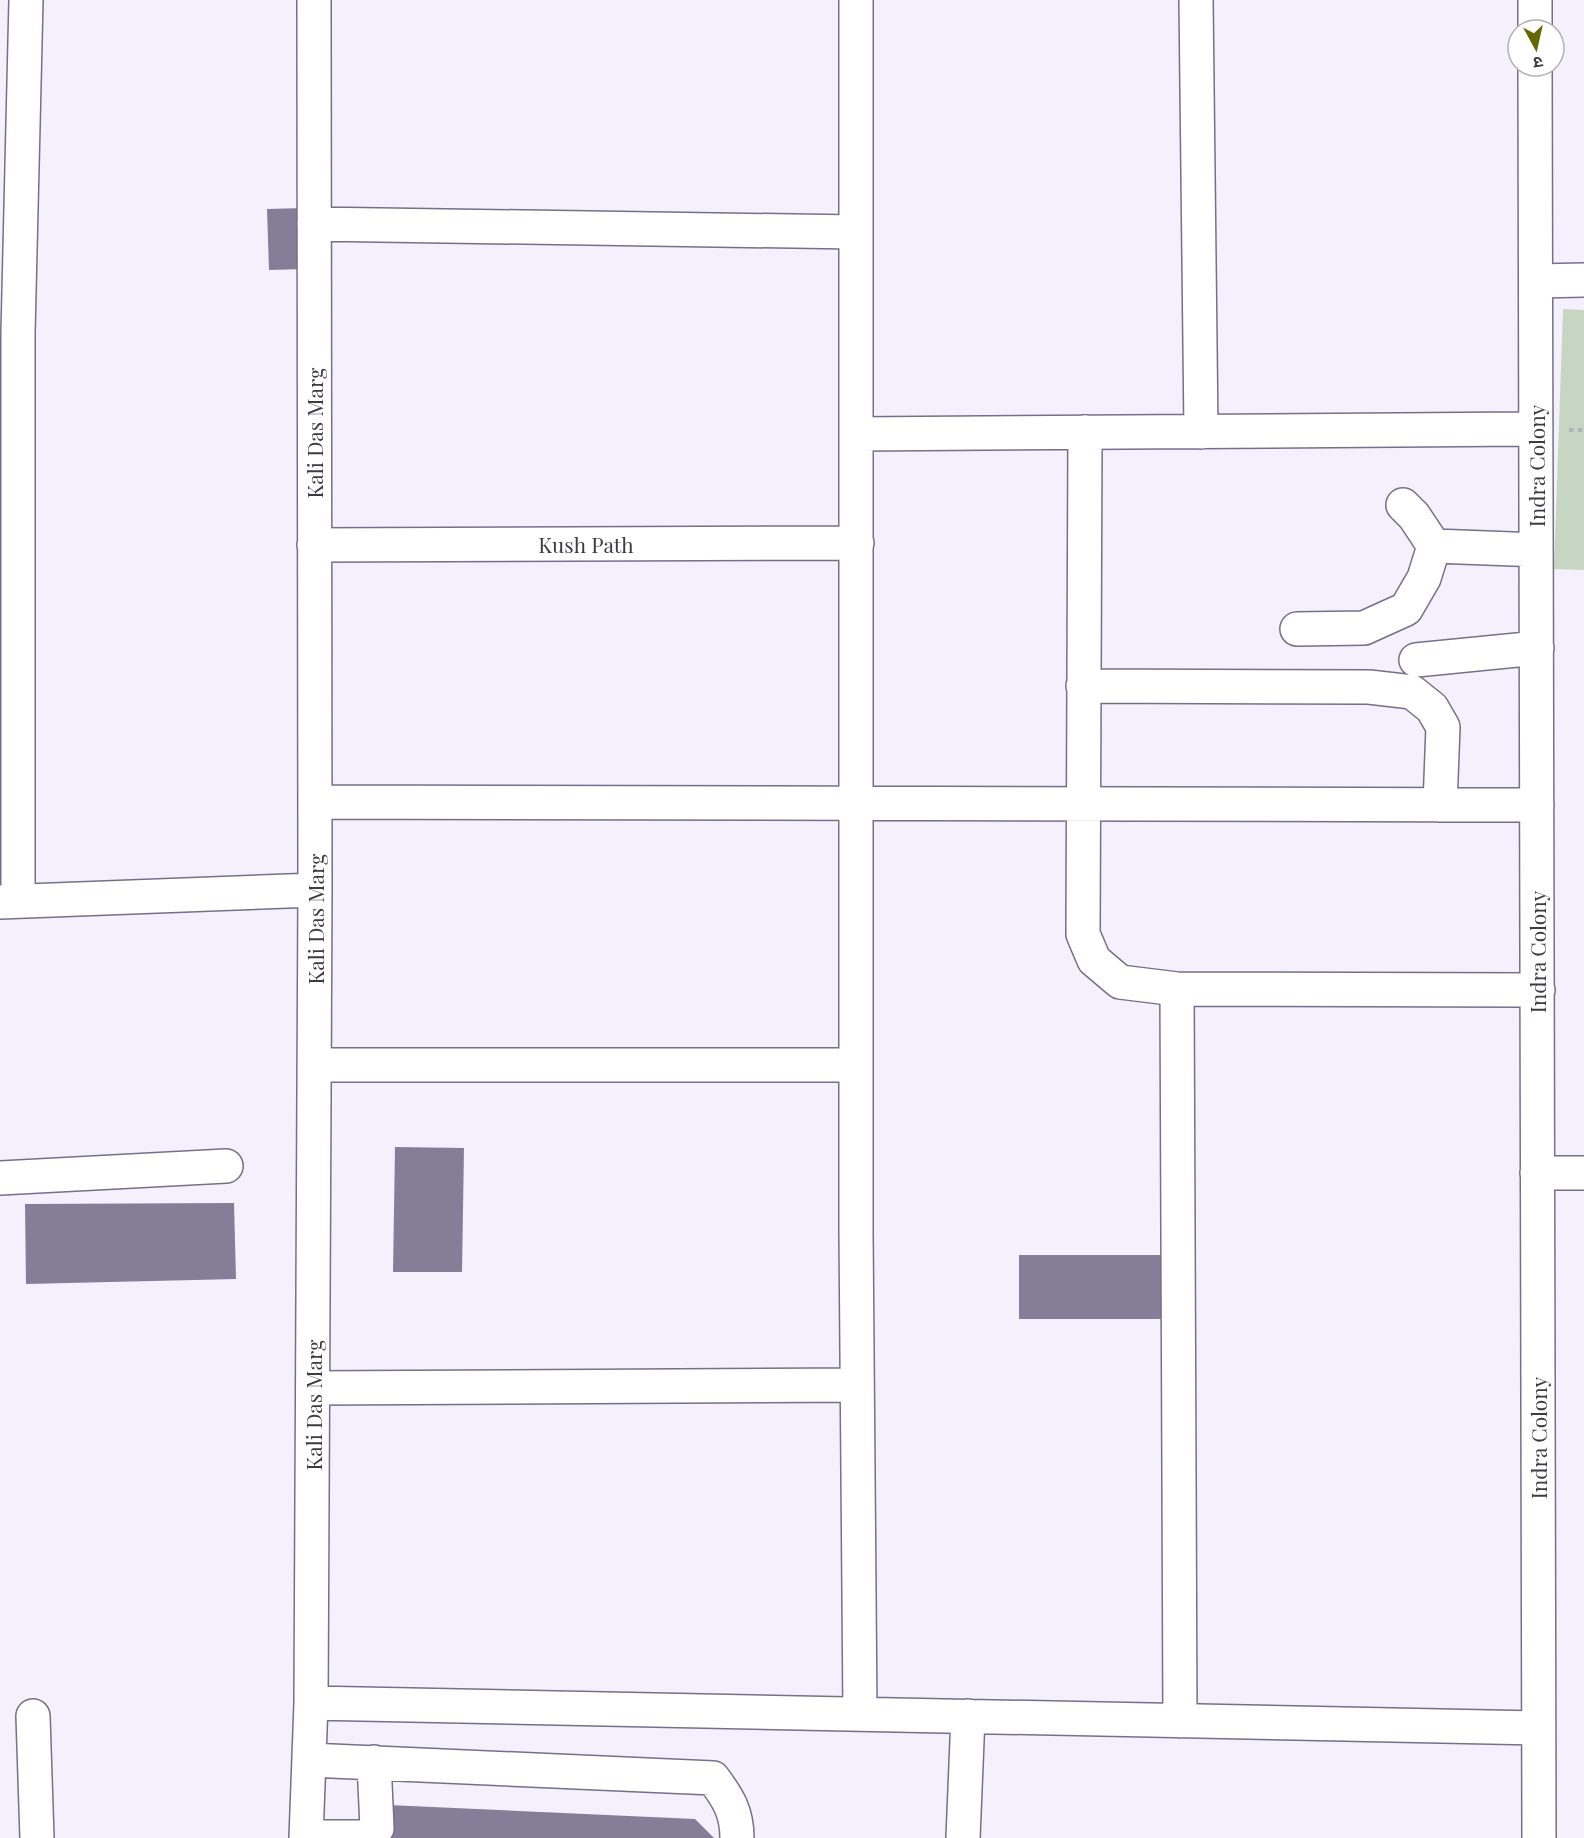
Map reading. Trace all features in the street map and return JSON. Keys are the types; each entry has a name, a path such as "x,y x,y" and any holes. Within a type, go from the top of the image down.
{"street":[{"path":"26,0 9,901 315,890"},
{"name":"Kali Das Marg","path":"306,1837 311,1703 313,1388 314,0"},
{"path":"856,0 856,1065 860,1714"},
{"path":"1196,0 1201,432"},
{"path":"1535,0 1535,18"},
{"name":"Indra Colony","path":"1535,78 1539,1838"},
{"path":"314,224 856,232"},
{"path":"1536,281 1584,280"},
{"path":"857,434 1536,429"},
{"path":"1085,432 1083,934 1094,960 1120,982 1177,989 1538,990"},
{"path":"1403,505 1414,516 1434,546"},
{"name":"Kush Path","path":"314,545 857,543"},
{"path":"1434,546 1536,550"},
{"path":"1297,629 1364,628 1406,609 1424,578 1434,546"},
{"path":"1416,660 1537,648"},
{"path":"1083,686 1369,687 1412,692 1432,708 1443,727 1440,805"},
{"path":"315,802 1537,805"},
{"path":"1177,989 1180,1720"},
{"path":"314,1065 856,1065"},
{"path":"0,1178 226,1166"},
{"path":"1537,1173 1584,1173"},
{"path":"313,1388 857,1385"},
{"path":"311,1703 1538,1728"},
{"path":"33,1716 37,1838"},
{"path":"963,1838 968,1716"},
{"path":"309,1760 713,1778 727,1796 737,1821 737,1838"},
{"path":"306,1837 366,1837 377,1828 374,1762"}],"green space":[{"path":"1563,309 1584,310 1584,570 1554,569"}],"building":[{"path":"304,208 307,269 269,270 267,209"},
{"path":"395,1147 464,1148 462,1272 393,1272"},
{"path":"234,1203 236,1279 26,1284 25,1204"},
{"path":"1019,1255 1162,1255 1162,1319 1019,1319"},
{"path":"388,1805 695,1819 714,1838 387,1838"}]}
